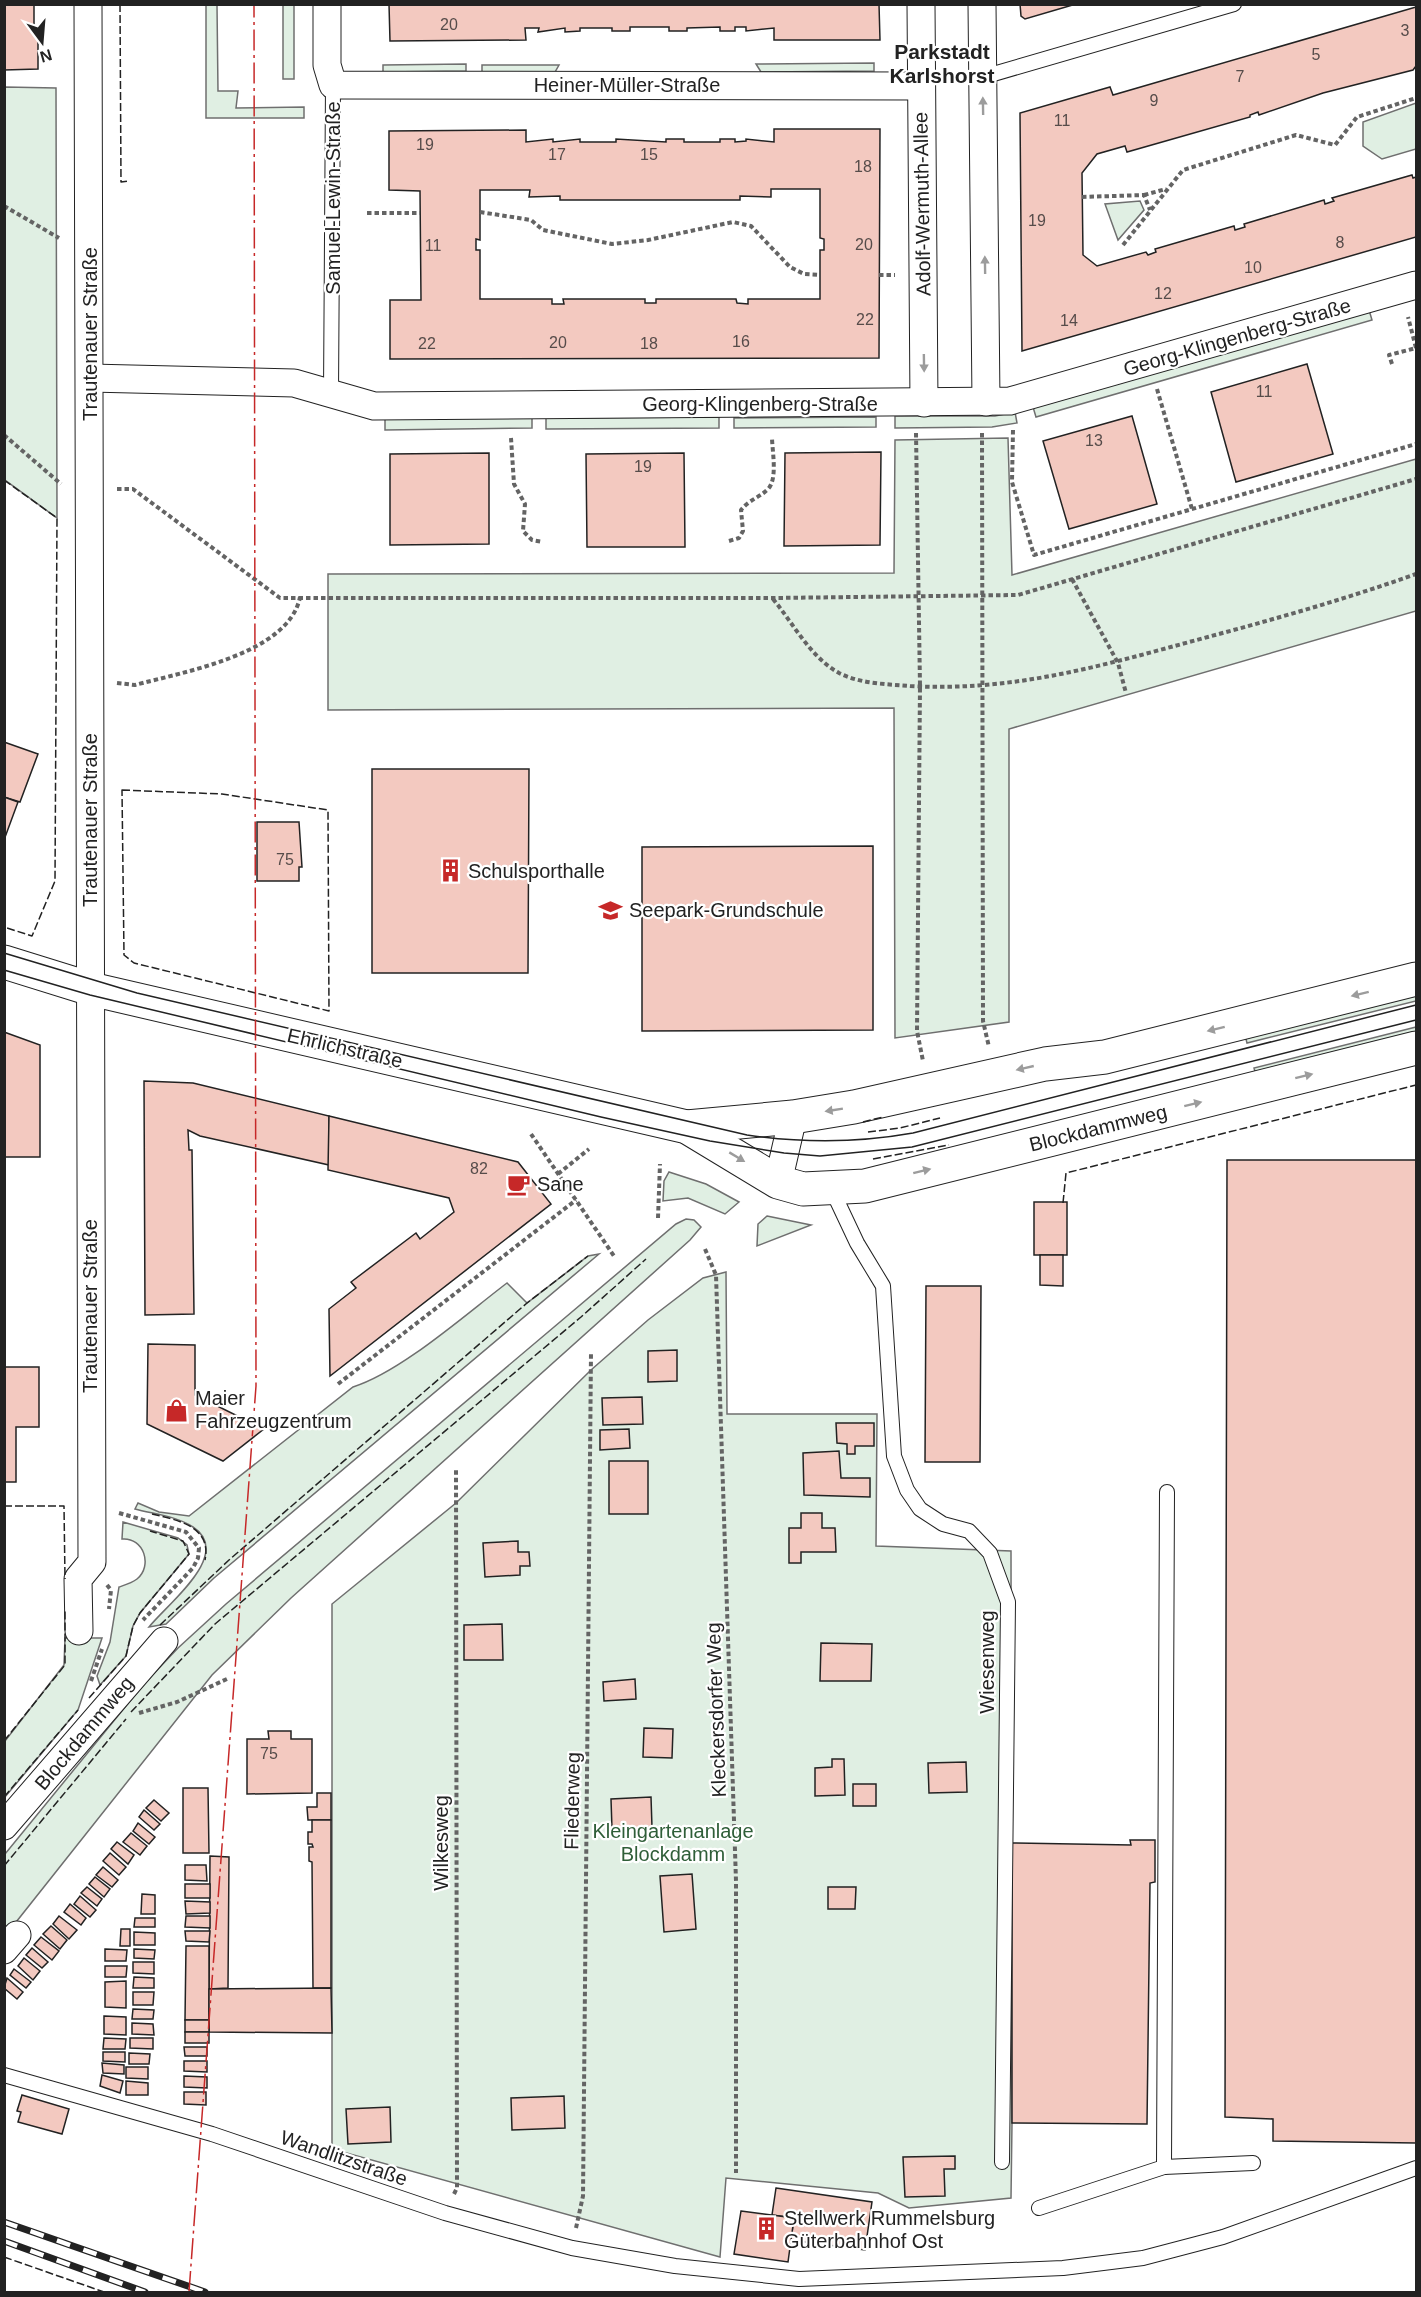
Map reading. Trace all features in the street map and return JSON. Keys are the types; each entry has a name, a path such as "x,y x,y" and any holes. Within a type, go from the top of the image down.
{"street":[{"name":"Trautenauer Straße","path":"79,1631 78,1579 92,1562 90,1507 88,4"},
{"name":"Samuel-Lewin-Straße","path":"327,4 327,65 333,85"},
{"name":"Adolf-Wermuth-Allee","path":"921,4 924,403"},
{"path":"982,4 986,402"},
{"name":"Heiner-Müller-Straße","path":"333,85 921,86"},
{"name":"Georg-Klingenberg-Straße","path":"90,378 294,383 374,406 1010,402 1416,285"},
{"name":"Ehrlichstraße","path":"4,962 91,989 687,1127"},
{"path":"687,1127 793,1117 854,1107 1045,1064 1105,1057 1416,980"},
{"name":"Blockdammweg","path":"687,1127 778,1182 803,1189 832,1190 865,1186 1416,1048"},
{"path":"778,1182 793,1117"},
{"name":"Blockdammweg","path":"4,1826 145,1661 165,1641"}],"lane":[{"path":"983,77 1234,4"},
{"name":"Samuel-Lewin-Straße","path":"331,393 333,85"},
{"name":"Wiesenweg","path":"832,1190 858,1243 883,1286 894,1456 907,1490 920,1509 943,1524 969,1531 990,1552 1008,1602 1002,2162"},
{"path":"1164,2167 1167,1492"},
{"name":"Wandlitzstraße","path":"4,2075 212,2134 445,2213 572,2248 675,2266 799,2279 1063,2268 1143,2258 1223,2237 1416,2169"},
{"path":"1039,2208 1164,2167 1253,2163"}],"path":[{"path":"1123,245 1182,170 1296,135 1335,146 1357,117 1416,98"},
{"path":"1082,197 1144,195 1167,189"},
{"path":"1144,195 1150,210"},
{"path":"4,206 59,238"},
{"path":"480,212 531,220 543,230 612,244 648,240 733,222 751,226 790,267 804,274 820,275"},
{"path":"367,213 420,213"},
{"path":"879,275 895,275"},
{"path":"1392,364 1389,356 1416,348 1408,317"},
{"path":"1157,388 1192,509"},
{"path":"1012,430 1012,482 1034,555 1416,444"},
{"path":"916,433 920,686 917,1031 924,1065"},
{"path":"982,433 983,1021 990,1052"},
{"path":"4,435 62,485 69,487"},
{"path":"729,541 739,538 743,531 741,510 749,500 768,489 772,482 772,437"},
{"path":"511,438 514,484 525,504 523,531 532,540 543,542"},
{"path":"111,489 133,489 280,598 773,598 1018,595 1416,479"},
{"path":"773,598 822,662 839,673 877,684 983,686 1004,685 1118,663 1339,601 1416,574"},
{"path":"1072,579 1118,663 1126,693"},
{"path":"113,683 135,685 249,651 278,631 297,613 300,597"},
{"path":"531,1134 614,1256"},
{"path":"558,1174 589,1149"},
{"path":"658,1218 660,1164"},
{"path":"338,1384 576,1200"},
{"name":"Kleckersdorfer Weg","path":"705,1249 716,1275 717,1299 736,1881 736,2173"},
{"name":"Fliederweg","path":"572,2248 583,2196 591,1353"},
{"name":"Wilkesweg","path":"445,2213 457,2188 456,1470"},
{"path":"90,1507 176,1527 191,1535 198,1544 199,1553 193,1568 142,1621 140,1635 145,1661"},
{"path":"87,1690 106,1639"},
{"path":"129,1717 177,1702 227,1679"}],"green space":[{"path":"206,5 217,5 218,91 238,91 236,108 304,107 304,118 206,118"},
{"path":"283,5 294,5 294,79 283,79"},
{"path":"874,63 874,71 761,72 756,64"},
{"path":"466,64 466,71 383,72 383,65"},
{"path":"482,65 559,65 555,72 482,73"},
{"path":"5,87 56,88 57,518 5,480"},
{"path":"1416,103 1416,149 1382,159 1363,146 1363,122"},
{"path":"1140,201 1144,210 1118,240 1105,204"},
{"path":"1369,310 1372,320 1036,417 1033,407"},
{"path":"1015,412 1017,423 992,427 895,428 895,416 995,416"},
{"path":"719,417 719,428 546,429 546,418"},
{"path":"876,417 876,427 734,428 734,418"},
{"path":"385,418 532,418 532,428 385,430"},
{"path":"1008,438 1012,575 1416,459 1416,611 1009,729 1009,1022 895,1038 894,708 328,710 328,574 894,573 895,440"},
{"path":"1416,987 1416,1001 1247,1043 1244,1031"},
{"path":"1416,1027 1416,1039 1257,1079 1254,1068"},
{"path":"669,1172 706,1184 739,1202 725,1214 688,1198 663,1201 664,1181"},
{"path":"767,1216 811,1225 757,1246 758,1224"},
{"path":"686,1219 694,1220 701,1227 690,1240 291,1598 212,1675 5,1936 5,1854 144,1684 178,1648 226,1604 676,1224"},
{"path":"599,1254 214,1578 166,1624 149,1627 193,1579 202,1564 206,1551 204,1538 193,1527 172,1518 135,1509 138,1503 159,1512 189,1516 353,1387 392,1369 412,1356 507,1283 527,1303 588,1256"},
{"name":"Kleingartenanlage Blockdamm","path":"726,1272 727,1414 877,1414 876,1546 1011,1551 1012,2123 1011,2198 909,2208 878,2193 726,2178 720,2257 332,2149 332,1604 456,1503 591,1370 648,1320 703,1278"},
{"path":"123,1522 178,1538 187,1545 189,1554 140,1613 133,1626 126,1656 100,1685 97,1676 110,1642 119,1587 137,1579 142,1573 145,1560 141,1547 130,1540 122,1539"},
{"path":"65,1638 102,1638 78,1710 5,1797 5,1741 64,1665"}],"building":[{"path":"4,4 34,4 34,31 38,31 38,69 4,70"},
{"path":"389,4 879,4 880,40 774,40 774,28 746,31 746,27 735,27 735,31 720,31 720,27 669,31 669,27 630,27 630,31 612,31 612,28 580,28 580,31 565,32 565,28 538,32 539,28 525,28 526,40 390,41"},
{"path":"1020,4 1076,4 1025,19 1021,16"},
{"path":"1416,7 1416,66 1413,70 1323,93 1259,115 1258,112 1250,117 1127,152 1125,146 1097,154 1082,173 1083,255 1097,266 1146,252 1148,255 1156,252 1155,249 1234,226 1235,230 1245,227 1244,224 1324,200 1325,204 1334,201 1332,198 1412,175 1413,178 1416,177 1416,237 1022,351 1020,113 1110,87 1113,95"},
{"path":"774,129 880,129 879,358 390,359 390,300 421,300 420,191 389,190 389,131 526,130 526,142 580,139 580,142 616,142 616,139 666,142 666,139 684,139 684,142 720,142 720,139 735,139 735,142 746,141 746,139 774,142","holes":["771,189 820,189 820,238 824,239 824,250 820,250 820,299 748,299 748,304 737,303 736,299 656,299 656,303 645,303 645,299 563,299 564,304 552,304 552,299 480,299 480,250 476,250 476,239 480,240 480,190 530,190 529,197 560,196 560,200 740,200 740,196 771,197"]},
{"path":"1307,364 1333,454 1236,482 1211,392"},
{"path":"1132,416 1157,504 1069,529 1043,441"},
{"path":"881,452 880,545 784,546 785,453"},
{"path":"489,453 489,544 390,545 390,454"},
{"path":"684,453 685,547 587,547 586,454"},
{"path":"4,742 38,754 20,802 4,797"},
{"name":"Schulsporthalle","path":"372,769 529,769 528,973 372,973"},
{"path":"4,797 18,802 4,840"},
{"path":"257,822 299,822 302,867 299,867 299,881 257,881"},
{"path":"873,846 873,1030 642,1031 642,847"},
{"path":"4,1032 40,1045 40,1157 4,1157"},
{"path":"144,1081 193,1083 329,1116 329,1165 200,1136 188,1130 189,1150 192,1150 194,1314 145,1315"},
{"path":"329,1116 518,1162 551,1204 330,1376 329,1309 356,1288 351,1282 416,1233 420,1239 454,1212 449,1198 328,1170"},
{"path":"1227,1160 1416,1160 1416,2143 1273,2141 1273,2119 1225,2117"},
{"path":"1034,1202 1067,1202 1067,1255 1034,1255"},
{"path":"1040,1255 1063,1255 1063,1286 1040,1285"},
{"path":"926,1286 981,1286 980,1462 925,1462"},
{"path":"148,1344 195,1345 195,1395 264,1429 223,1461 147,1424"},
{"path":"677,1350 677,1381 648,1382 648,1351"},
{"path":"4,1367 39,1367 39,1427 16,1427 16,1482 4,1482"},
{"path":"642,1397 643,1424 603,1425 602,1398"},
{"path":"836,1423 874,1423 874,1446 855,1446 855,1454 847,1454 847,1444 837,1443"},
{"path":"629,1429 630,1448 600,1450 600,1430"},
{"path":"839,1451 841,1478 870,1478 870,1497 804,1495 803,1453"},
{"path":"609,1461 648,1461 648,1514 609,1514"},
{"path":"801,1513 822,1513 822,1528 835,1528 836,1552 801,1552 801,1563 789,1563 789,1528 801,1528"},
{"path":"518,1541 518,1552 529,1552 530,1566 520,1566 520,1575 485,1577 483,1543"},
{"path":"502,1624 503,1660 464,1660 464,1625"},
{"path":"821,1643 872,1644 871,1681 820,1681"},
{"path":"635,1679 636,1699 604,1701 603,1682"},
{"path":"644,1728 673,1729 672,1758 643,1757"},
{"path":"268,1731 291,1731 291,1739 312,1739 312,1793 247,1794 247,1739 269,1739"},
{"path":"832,1759 844,1759 845,1795 815,1796 815,1768 832,1767"},
{"path":"966,1762 967,1792 929,1793 928,1763"},
{"path":"853,1784 876,1784 876,1806 853,1806"},
{"path":"183,1788 208,1788 209,1853 183,1853"},
{"path":"317,1793 331,1793 331,1820 308,1820 307,1807 317,1807"},
{"path":"651,1797 652,1827 612,1829 611,1799"},
{"path":"154,1800 169,1813 161,1821 146,1808"},
{"path":"144,1810 160,1824 154,1830 139,1817"},
{"path":"312,1820 331,1820 331,1988 313,1988 312,1862 309,1861 309,1847 313,1847 312,1844 308,1844 308,1832 312,1832"},
{"path":"138,1823 155,1837 149,1844 133,1831"},
{"path":"131,1833 147,1846 140,1855 123,1842"},
{"path":"1130,1840 1155,1840 1155,1882 1150,1883 1147,2124 1012,2123 1012,1843 1131,1845"},
{"path":"117,1842 134,1855 128,1864 111,1849"},
{"path":"110,1853 126,1867 119,1875 103,1861"},
{"path":"210,1856 229,1857 228,1988 209,1989"},
{"path":"185,1865 206,1865 207,1881 185,1880"},
{"path":"103,1867 118,1880 112,1887 96,1875"},
{"path":"692,1874 696,1929 664,1932 660,1876"},
{"path":"95,1877 110,1889 104,1897 89,1884"},
{"path":"185,1884 210,1884 210,1898 185,1898"},
{"path":"87,1887 102,1899 97,1906 81,1893"},
{"path":"828,1887 856,1887 855,1909 828,1909"},
{"path":"142,1894 155,1895 155,1914 141,1914"},
{"path":"80,1896 96,1910 90,1917 74,1904"},
{"path":"185,1901 210,1902 210,1913 186,1914"},
{"path":"70,1904 86,1918 81,1925 64,1912"},
{"path":"59,1916 77,1930 69,1939 53,1924"},
{"path":"186,1916 210,1916 210,1928 185,1927"},
{"path":"135,1918 155,1918 155,1927 134,1927"},
{"path":"51,1926 67,1940 60,1949 43,1934"},
{"path":"121,1929 130,1929 130,1946 120,1946"},
{"path":"185,1931 210,1931 209,1942 186,1941"},
{"path":"134,1932 155,1933 155,1945 134,1945"},
{"path":"41,1937 59,1951 52,1960 34,1945"},
{"path":"186,1946 209,1946 209,2020 185,2020"},
{"path":"32,1948 48,1962 42,1968 26,1955"},
{"path":"105,1949 127,1950 126,1961 105,1961"},
{"path":"134,1949 155,1950 154,1959 134,1958"},
{"path":"24,1958 40,1971 33,1980 18,1966"},
{"path":"133,1962 154,1962 154,1974 133,1973"},
{"path":"105,1966 127,1966 126,1977 105,1977"},
{"path":"14,1969 31,1982 26,1988 10,1975"},
{"path":"134,1977 154,1978 154,1988 133,1988"},
{"path":"7,1978 23,1992 17,1999 4,1988"},
{"path":"126,1981 126,2008 105,2007 105,1982"},
{"path":"331,1988 332,2033 209,2032 209,1989"},
{"path":"133,1992 154,1992 153,2005 133,2005"},
{"path":"133,2009 154,2010 153,2019 132,2019"},
{"path":"104,2016 126,2017 126,2035 104,2034"},
{"path":"185,2020 209,2020 209,2032 185,2032"},
{"path":"132,2023 153,2024 154,2035 132,2034"},
{"path":"185,2032 209,2032 209,2043 185,2043"},
{"path":"104,2038 126,2039 125,2049 103,2049"},
{"path":"130,2038 153,2038 153,2049 130,2048"},
{"path":"184,2047 207,2047 207,2056 185,2056"},
{"path":"103,2052 125,2052 125,2062 103,2061"},
{"path":"129,2053 150,2054 149,2064 129,2064"},
{"path":"184,2061 207,2061 207,2072 184,2071"},
{"path":"102,2063 124,2065 124,2074 103,2073"},
{"path":"126,2067 148,2067 148,2079 126,2078"},
{"path":"102,2075 123,2081 120,2093 100,2086"},
{"path":"184,2076 207,2077 207,2088 184,2087"},
{"path":"126,2081 148,2083 148,2095 126,2095"},
{"path":"184,2092 206,2092 206,2105 184,2104"},
{"path":"22,2095 69,2109 62,2134 18,2122 21,2112 17,2111"},
{"path":"564,2096 565,2128 512,2130 511,2098"},
{"path":"390,2107 391,2142 348,2144 346,2109"},
{"path":"955,2156 955,2169 944,2169 945,2196 905,2197 903,2157"},
{"path":"776,2188 872,2202 865,2250 791,2240 794,2218 772,2215"},
{"name":"Stellwerk Rummelsburg Güterbahnhof Ost","path":"741,2211 794,2218 788,2262 734,2254"}],"tram line":[{"path":"4,953 137,993 747,1135 809,1141 871,1139 913,1133 1416,1005"},
{"path":"4,970 90,995 601,1117 710,1141 784,1153 820,1156 912,1147 1416,1020"}],"railway":[{"path":"4,2222 205,2292"},
{"path":"4,2241 145,2292"}],"fence":[{"path":"120,4 121,182 129,181"},
{"path":"4,480 57,518 55,881 32,936 4,927"},
{"path":"122,790 222,794 328,810 329,1011 134,963 124,955 122,790"},
{"path":"1063,1203 1066,1173 1416,1085"},
{"path":"863,1122 883,1117"},
{"path":"868,1132 900,1128 940,1118"},
{"path":"873,1159 949,1145"},
{"path":"160,1625 229,1560 527,1303 588,1256"},
{"path":"131,1712 215,1624 581,1317 646,1259"},
{"path":"4,1506 64,1506 65,1579"},
{"path":"152,1514 182,1522 198,1532 206,1549 205,1560"},
{"path":"89,1698 126,1656 133,1626 140,1613 189,1554 183,1541 150,1531"},
{"path":"4,1741 65,1665 65,1609"},
{"path":"4,1797 78,1710"},
{"path":"4,1866 126,1719"},
{"path":"4,2257 104,2292"}],"power":[{"path":"189,2292 256,1386 254,4"}],"place":[{"name":"Schulsporthalle","path":"450,871"},
{"name":"Seepark-Grundschule","path":"611,910"},
{"name":"Sane","path":"519,1184"},
{"name":"Maier Fahrzeugzentrum","path":"177,1410"},
{"name":"Stellwerk Rummelsburg Güterbahnhof Ost","path":"766,2229"}],"district":[{"name":"Parkstadt Karlshorst","path":"942,63"}]}
